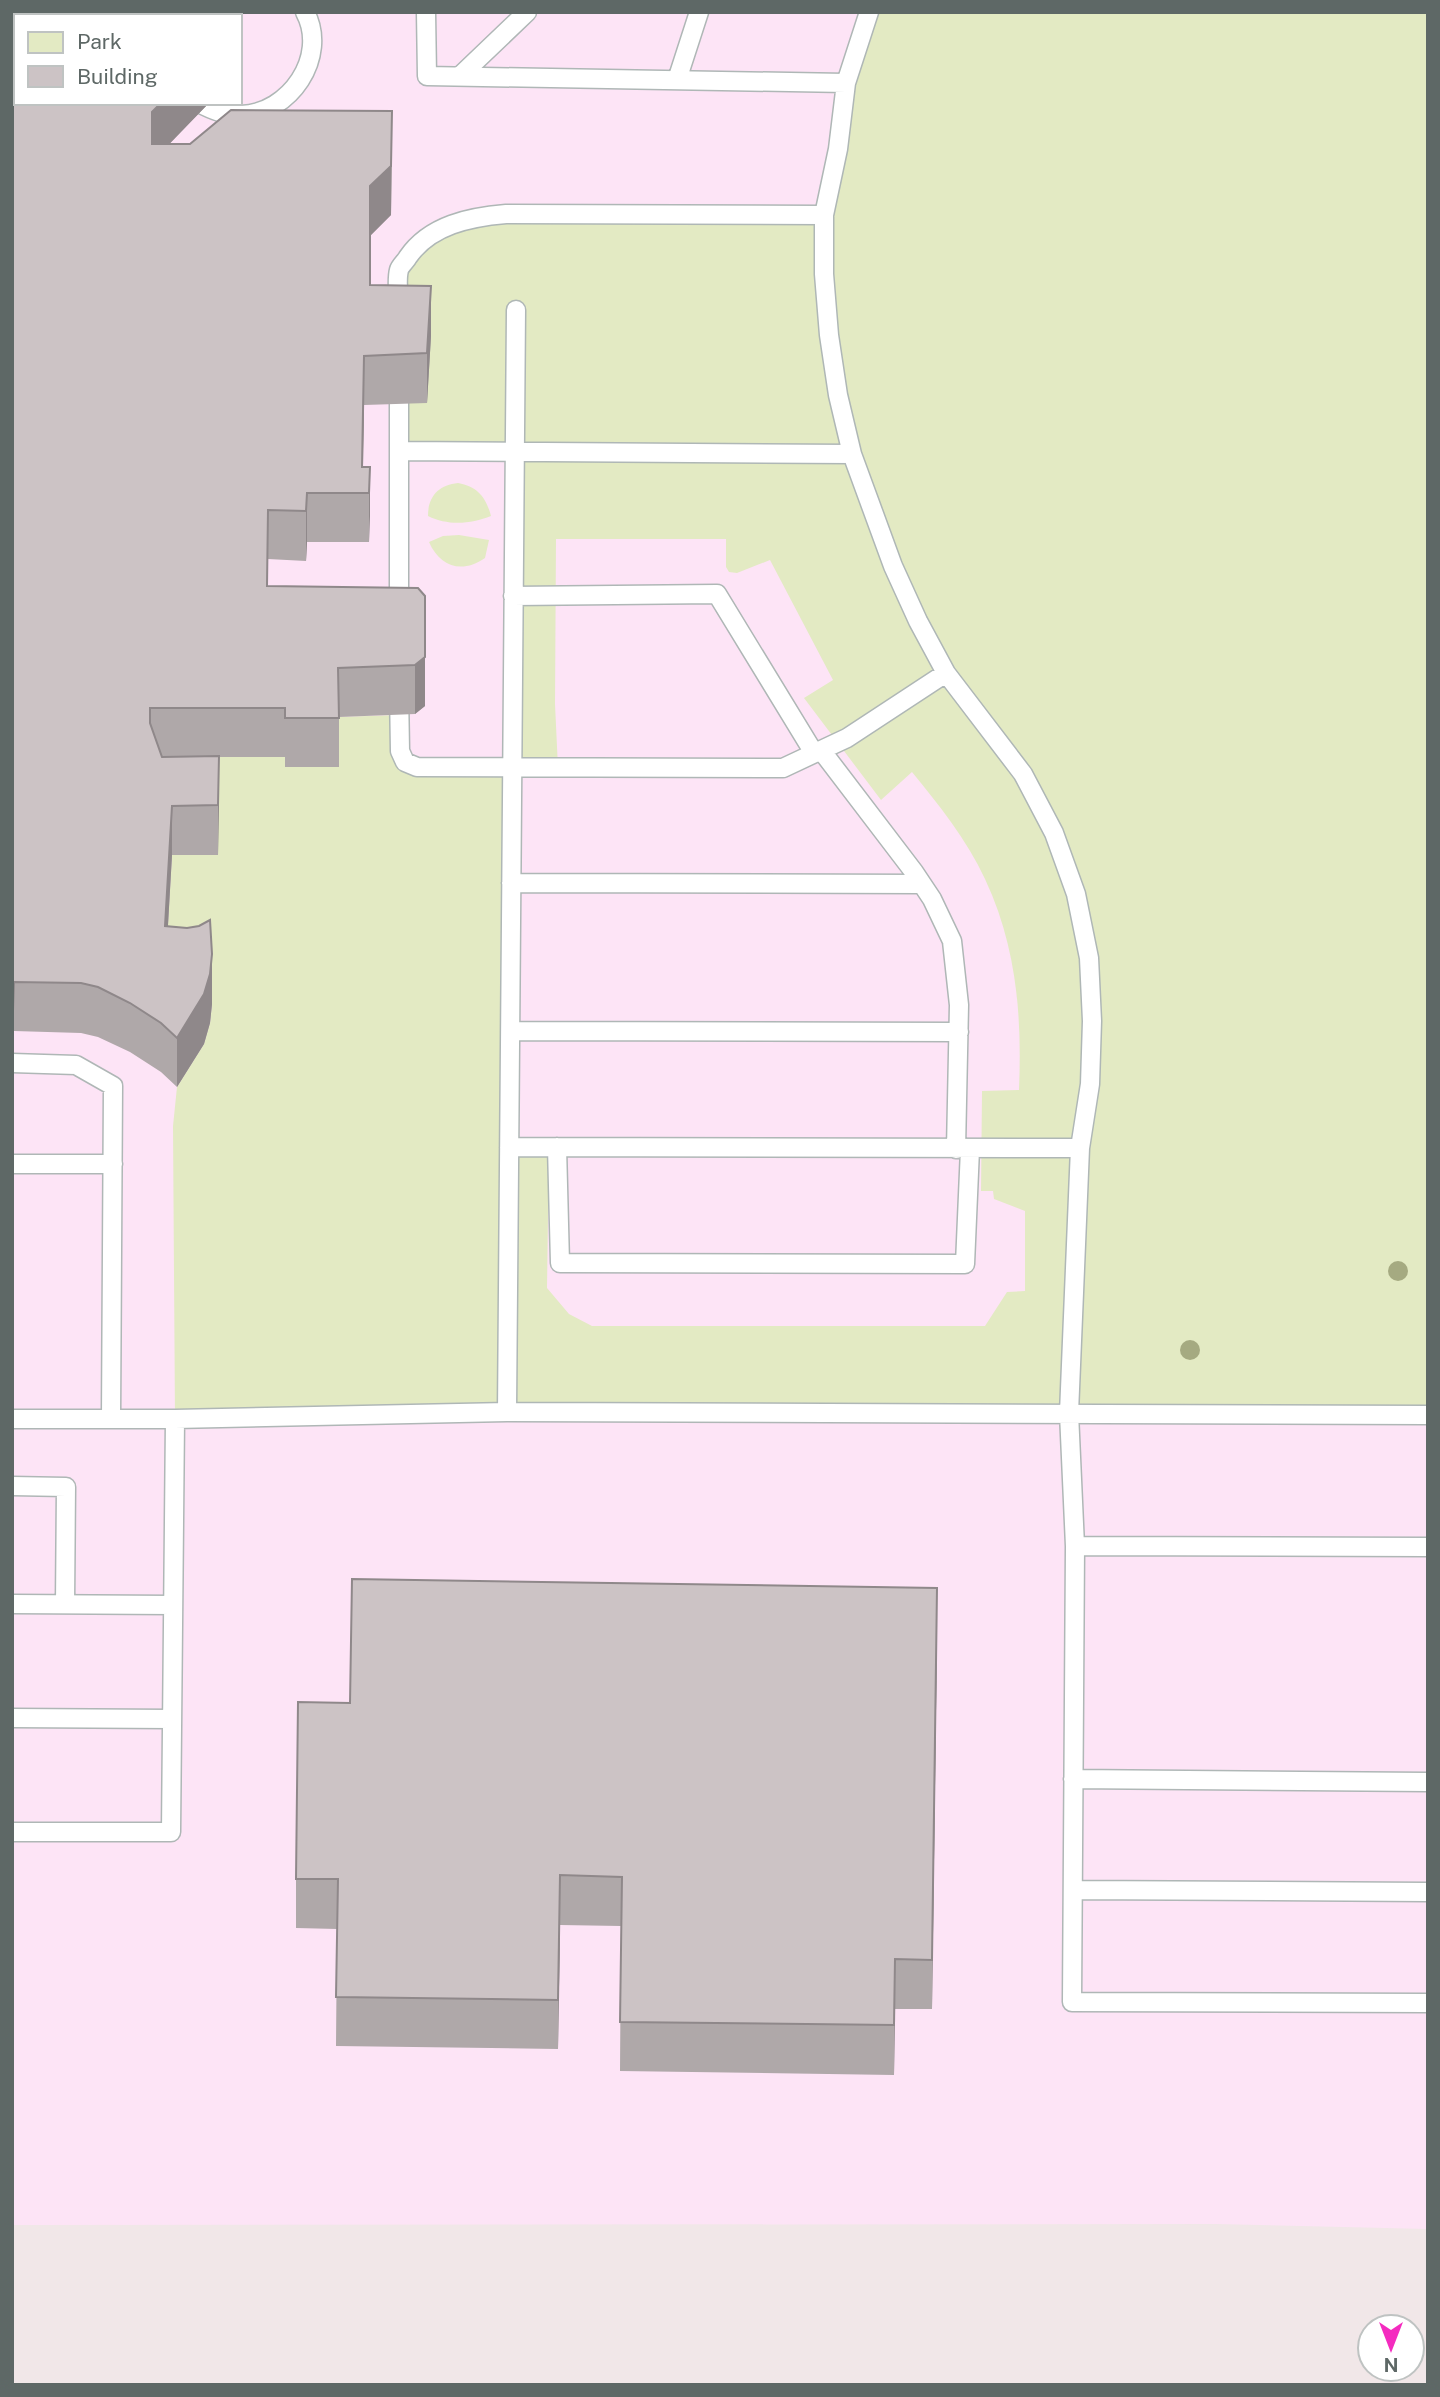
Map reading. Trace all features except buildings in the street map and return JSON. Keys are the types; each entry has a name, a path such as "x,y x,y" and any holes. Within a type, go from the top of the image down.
{"lane":[{"path":"203,105 217,112 241,115 265,111 286,98 302,80 310,60 312,38 305,12"},
{"path":"426,12 427,76 846,83"},
{"path":"460,76 527,12"},
{"path":"677,80 699,12"},
{"path":"869,12 846,83 838,149 824,215 824,274 838,395 852,454 893,566 946,673 1023,774 1054,833 1076,894 1089,958 1092,1021 1090,1084 1080,1148 1069,1413 1075,1546 1072,2002 1428,2003"},
{"path":"399,325 399,270 413,250 433,234 455,222 506,214 824,215"},
{"path":"507,1412 516,310"},
{"path":"398,624 399,363"},
{"path":"398,451 852,454"},
{"path":"513,596 717,594 817,752 922,884 952,942 959,1004 965,1264 560,1263 556,1147"},
{"path":"398,669 398,745 405,762 417,768 429,769 783,768 847,738 946,673"},
{"path":"511,883 922,884"},
{"path":"510,1031 959,1032"},
{"path":"12,1063 76,1065 113,1086 111,1419"},
{"path":"509,1147 1080,1148"},
{"path":"12,1164 113,1164"},
{"path":"12,1419 175,1419 507,1412 1428,1415"},
{"path":"12,1832 171,1832 175,1419"},
{"path":"12,1486 66,1487 65,1604"},
{"path":"1075,1546 1428,1547"},
{"path":"12,1604 173,1605"},
{"path":"12,1718 172,1719"},
{"path":"1073,1779 1428,1782"},
{"path":"1073,1890 1428,1892"}],"shaded area":[{"path":"12,12 1428,12 1428,2229 1215,2224 12,2225"}],"green space":[{"path":"869,12 1428,12 1428,1415 175,1419 173,1126 177,1087 204,1044 212,1004 209,970 165,976 172,855 218,855 150,757 285,757 285,767 338,717 399,715 405,762 512,768 514,452 399,451 399,270 455,222 824,215","holes":["556,539 726,539 726,567 729,572 737,573 770,560 833,680 804,698 881,800 912,772 970,850 985,879 1004,930 1011,956 1018,1009 1019,1090 982,1091 981,1191 993,1191 994,1199 1025,1211 1025,1291 1007,1292 985,1326 592,1326 569,1314 547,1288 549,1147 509,1146 512,768 558,768 555,704"]},
{"path":"458,483 471,487 480,494 487,503 491,516 460,523 428,516 432,497 445,486"},
{"path":"459,535 489,540 485,558 468,566 452,565 439,557 429,542 443,536"}]}
